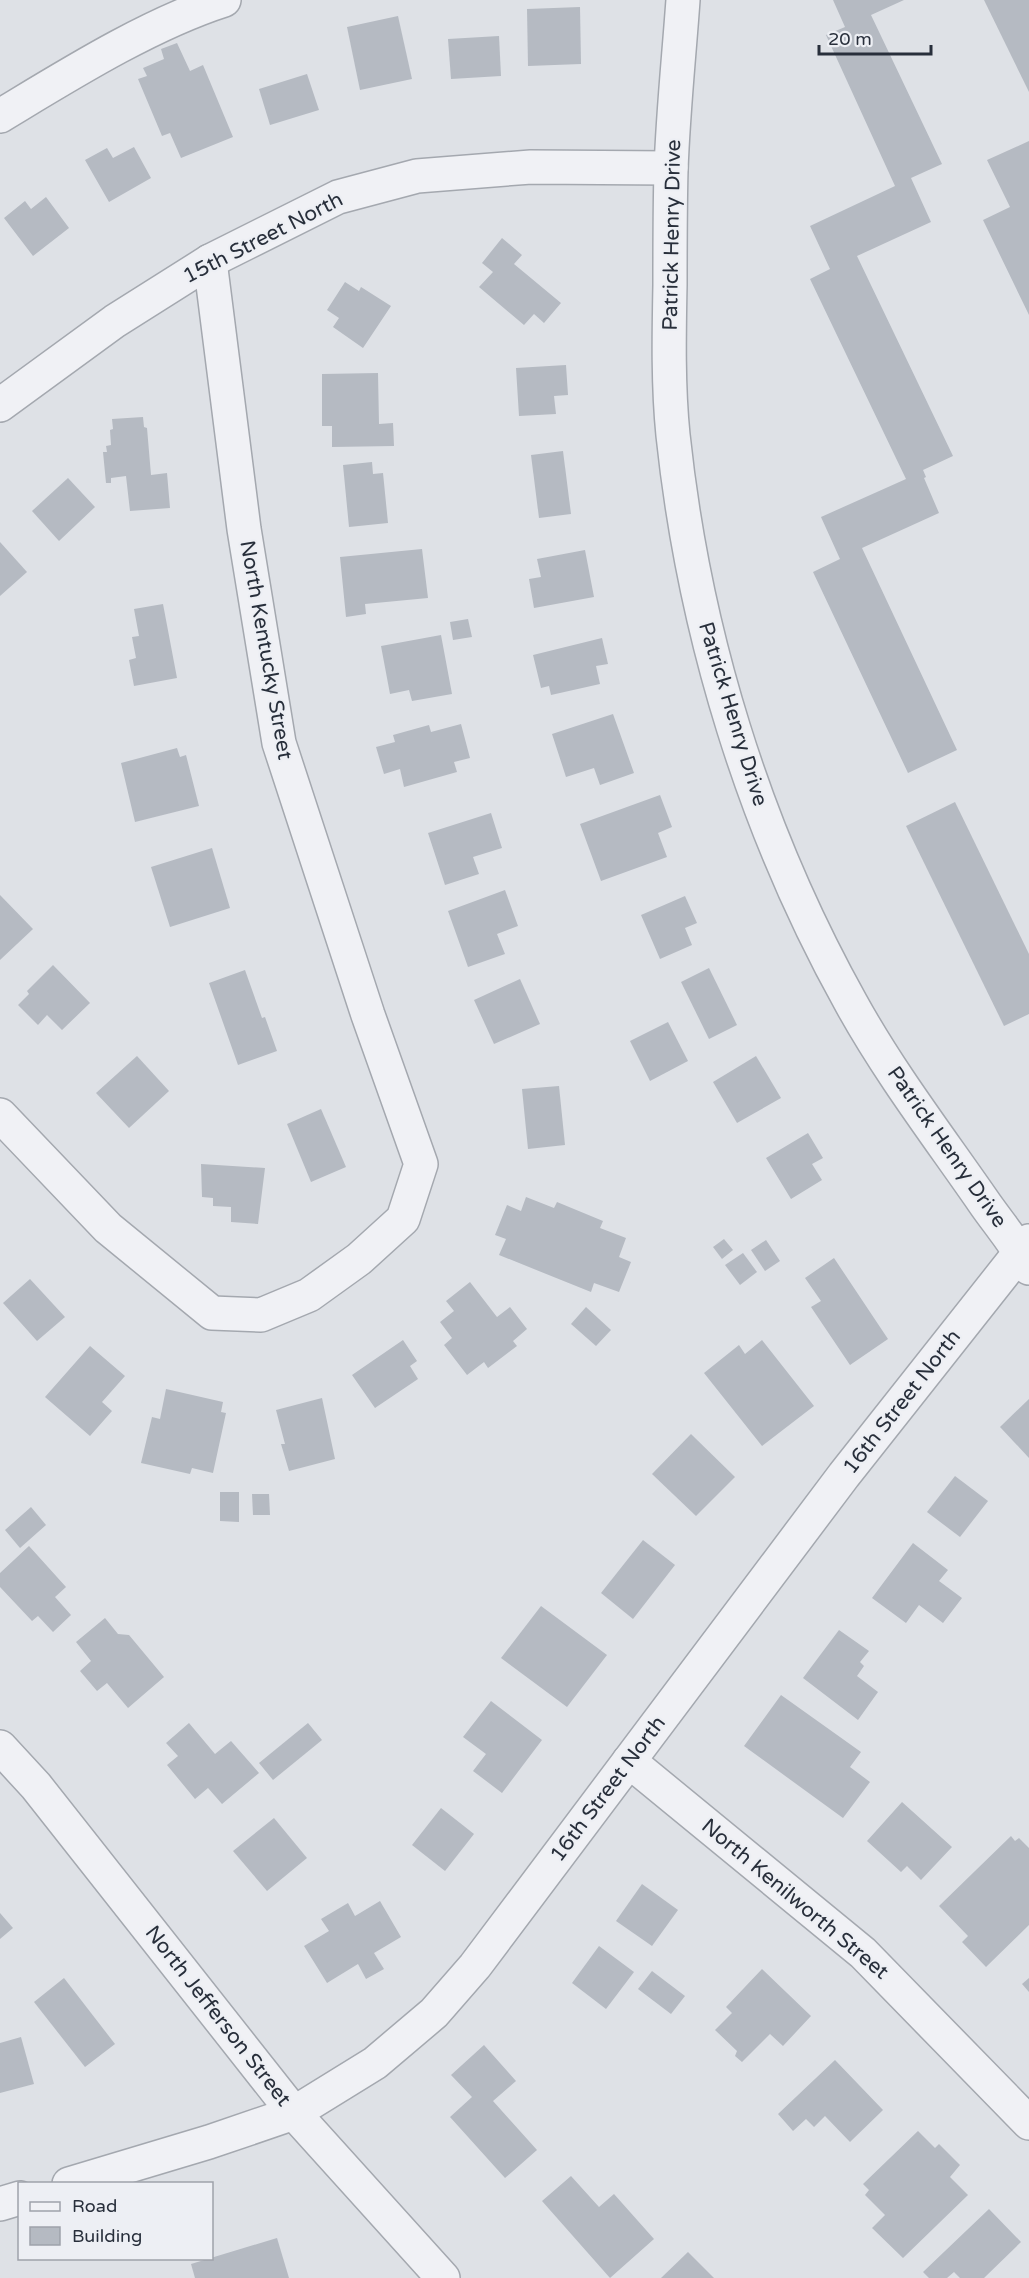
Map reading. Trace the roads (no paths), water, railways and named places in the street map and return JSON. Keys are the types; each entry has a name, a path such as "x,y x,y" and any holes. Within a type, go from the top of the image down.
{"street":[{"path":"0,116 73,72 145,34 224,0"},
{"name":"Patrick Henry Drive","path":"683,0 671,168 669,333 673,434 688,533 710,648 742,759 783,864 816,937 852,1005 899,1079 988,1209 1027,1254"},
{"name":"15th Street North","path":"0,405 115,321 210,261 338,197 417,176 531,167 671,168"},
{"name":"North Kentucky Street","path":"0,1115 108,1228 212,1314 261,1315 309,1295 359,1259 403,1219 421,1164 368,1015 279,743 244,529 210,261"},
{"name":"16th Street North","path":"76,2182 209,2142 294,2113 375,2063 434,2013 475,1966 844,1475 1027,1254"},
{"name":"North Jefferson Street","path":"0,1747 36,1786 294,2113 443,2278"},
{"name":"North Kenilworth Street","path":"629,1761 863,1953 1029,2123"},
{"path":"0,2204 18,2199"}]}
